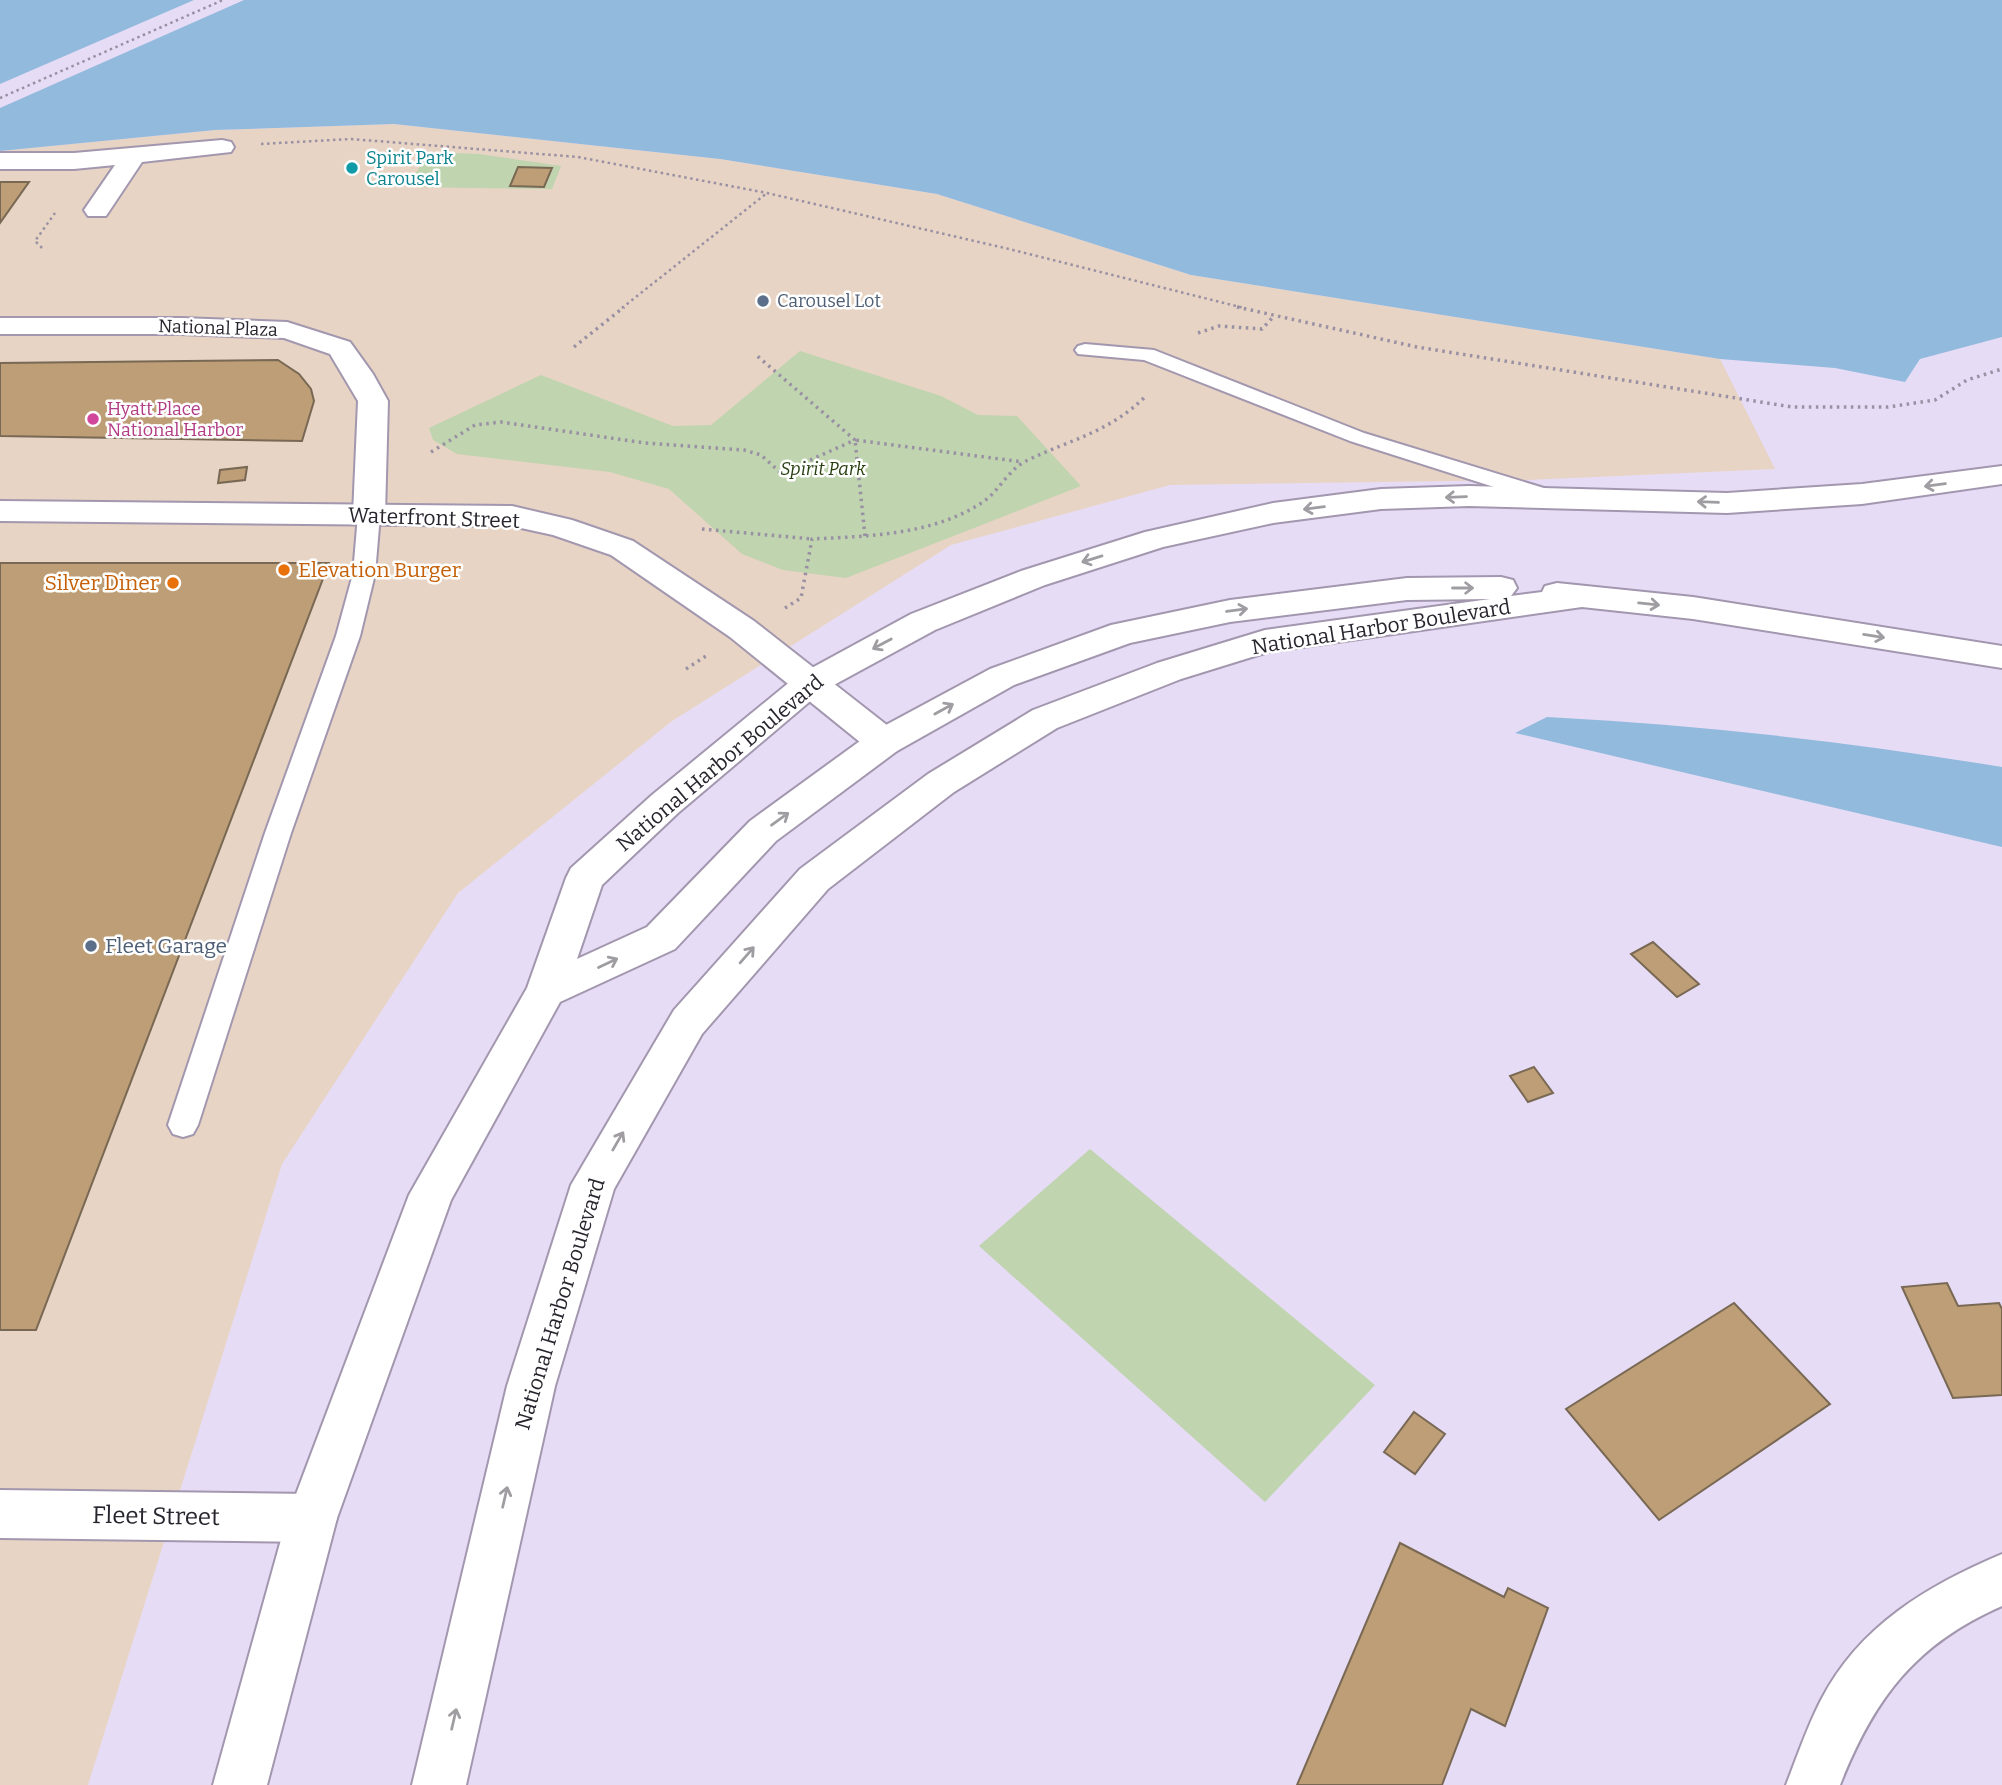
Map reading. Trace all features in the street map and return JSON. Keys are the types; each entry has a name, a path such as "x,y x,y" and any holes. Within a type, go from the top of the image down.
{"main road":[{"path":"0,161 74,161 222,147"},
{"path":"97,210 134,155"},
{"name":"National Plaza","path":"13,326 181,326 287,330 340,348 359,374 373,401 369,515"},
{"name":"National Harbor Boulevard","path":"240,1785 313,1518 431,1195 546,991 585,878 665,804 809,684 923,622 1033,578 1156,539 1273,513 1381,499 1549,497 1727,503 1862,494 2002,475"},
{"name":"Waterfront Street","path":"0,510 512,516 561,527 622,548 742,629 884,742"},
{"name":"National Harbor Boulevard","path":"546,991 662,938 763,831 884,742 1002,677 1123,633 1170,622 1230,611 1407,589 1511,588 1693,608 2002,657"},
{"name":"National Harbor Boulevard","path":"439,1785 531,1386 593,1185 688,1022 814,879 941,783 1045,719 1169,671 1265,641 1581,597"},
{"name":"Fleet Street","path":"0,1514 313,1518"},
{"path":"1813,1785 1844,1709 1889,1650 1972,1592 2002,1580"}],"lane":[{"path":"1085,350 1147,354 1357,437 1549,497"},
{"path":"183,1125 278,833 348,636 364,573 369,515"}],"path":[{"path":"0,99 223,0"},
{"path":"222,147 351,139 578,157 767,193 1009,249 1275,316 1417,347 1792,407 1888,408 1935,400 1967,380 2002,369"},
{"path":"574,347 767,193"},
{"path":"41,248 35,241 50,217 59,210"},
{"path":"1171,363 1175,353 1202,331 1219,326 1262,329 1275,316"},
{"path":"755,354 855,440 864,536"},
{"path":"431,452 475,425 487,421 645,443 734,448 761,455 781,473 855,440 1024,462 1062,449 1109,426"},
{"path":"702,529 812,538 864,536 928,524 972,509 1005,484 1024,462"},
{"path":"801,598 812,538"}],"shaded area":[{"path":"394,124 720,159 937,194 1191,275 1720,359 1775,469 1527,480 1170,485 951,545 672,721 458,893 282,1164 88,1785 0,1785 0,151 215,130"}],"green space":[{"path":"428,152 479,154 561,166 552,189 408,187"},
{"name":"Spirit Park","path":"800,351 941,396 978,415 1017,416 1081,486 846,578 783,570 742,554 669,489 610,472 457,454 433,440 429,428 541,375 673,426 711,425"},
{"path":"1090,1149 1375,1385 1265,1502 979,1246"}],"water":[{"path":"0,0 2002,0 2002,337 1920,359 1905,382 1835,368 1720,359 1191,275 937,194 720,159 394,124 215,130 0,151"},
{"path":"1547,717 1776,736 2002,767 2002,847 1515,733"}],"pier":[{"path":"194,0 244,0 0,108 0,84"}],"building":[{"path":"518,167 552,168 544,187 510,186"},
{"path":"0,182 29,182 0,223"},
{"path":"278,360 299,374 311,389 314,401 302,441 0,436 0,363"},
{"path":"247,467 245,480 218,483 220,470"},
{"name":"Fleet Garage","path":"0,563 329,563 36,1330 0,1330"},
{"path":"1653,942 1699,984 1677,997 1631,954"},
{"path":"1534,1067 1553,1093 1528,1102 1510,1076"},
{"path":"1947,1283 1958,1306 1999,1303 2002,1309 2002,1395 1953,1398 1902,1287"},
{"path":"1734,1303 1830,1404 1659,1520 1566,1409"},
{"path":"1414,1412 1445,1434 1415,1474 1384,1452"},
{"path":"1400,1543 1504,1597 1508,1588 1548,1608 1505,1726 1471,1709 1442,1785 1297,1785"}],"place":[{"name":"Spirit Park Carousel","path":"352,168"},
{"name":"Carousel Lot","path":"763,301"},
{"name":"Hyatt Place National Harbor","path":"93,419"},
{"name":"Elevation Burger","path":"284,570"},
{"name":"Silver Diner","path":"173,583"},
{"name":"Fleet Garage","path":"91,946"}]}
